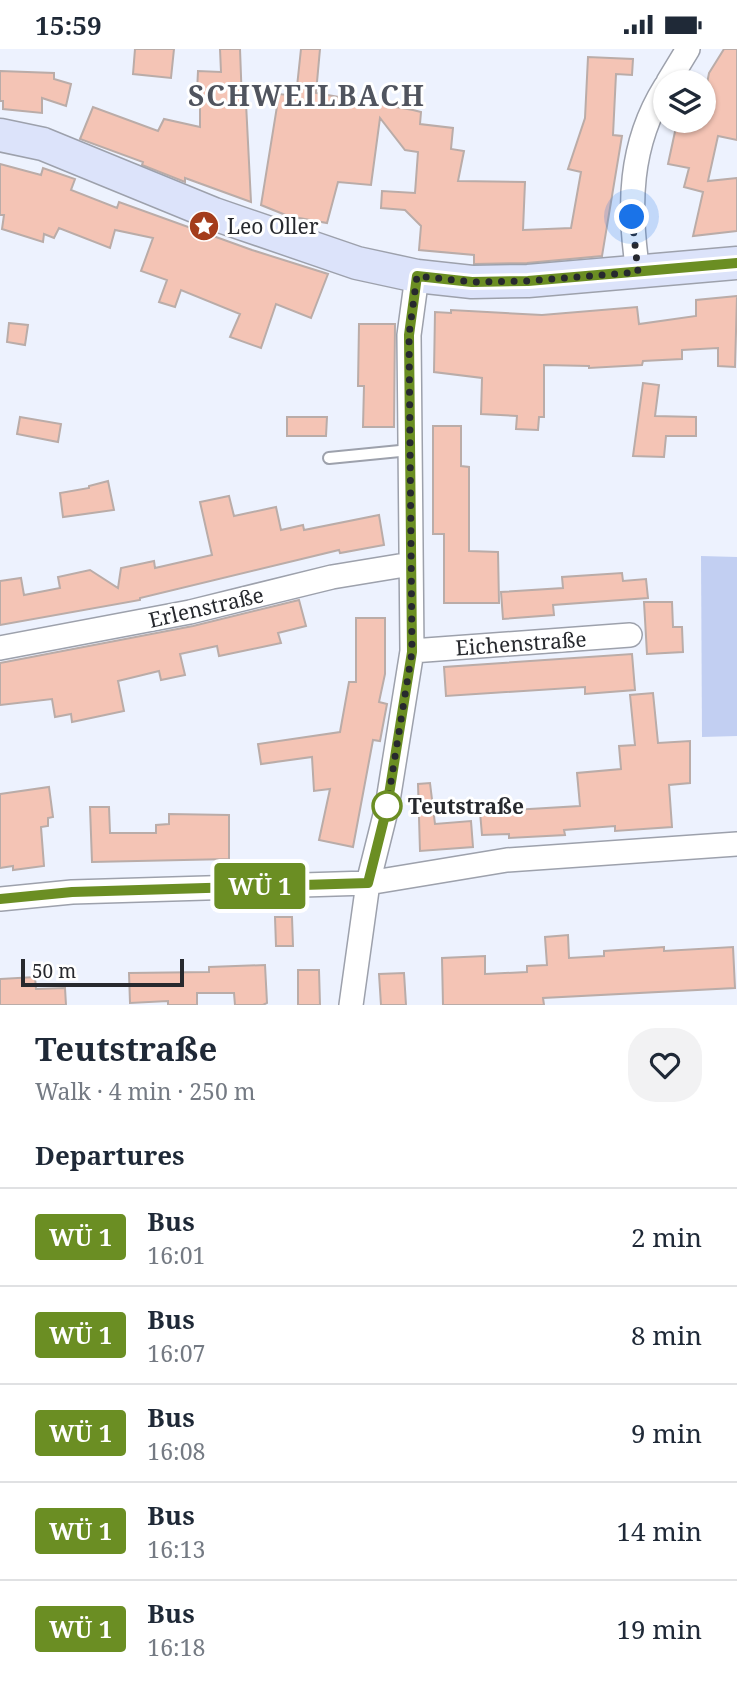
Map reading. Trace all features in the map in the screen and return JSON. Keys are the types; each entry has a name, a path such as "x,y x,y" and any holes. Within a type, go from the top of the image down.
{"main road":[{"path":"0,135 43,144 214,215 357,263 417,276 472,282 528,281 737,263"}],"street":[{"path":"675,70 688,49"},
{"path":"638,272 632,235 631,199 639,152 653,110"},
{"path":"351,1005 368,883 387,807 412,652 409,335 417,276"},
{"name":"Erlenstraße","path":"0,648 190,612 332,577 411,564"},
{"name":"Eichenstraße","path":"412,652 630,635"},
{"path":"0,899 72,892 368,883 507,860 737,844"}],"lane":[{"path":"329,458 410,450"}],"shaded area":[{"path":"701,556 737,557 737,736 702,737"}],"building":[{"path":"135,49 174,49 171,78 133,74"},
{"path":"220,49 240,49 242,103 246,103 251,202 185,178 185,182 142,165 143,162 80,139 93,107 158,131 164,119 200,127 198,71 221,72"},
{"path":"301,49 320,49 316,93 421,112 420,124 453,128 451,149 464,151 458,181 525,182 523,230 571,228 581,172 568,169 585,118 588,57 633,59 632,75 616,74 613,135 622,136 602,256 527,263 474,264 474,255 419,250 421,226 405,210 381,208 382,191 415,193 418,152 405,150 380,118 371,185 338,182 327,223 288,216 261,205 279,94 296,96"},
{"path":"724,49 737,49 737,140 718,136 708,181 737,178 737,231 693,236 703,192 684,187 689,168 668,164 675,133 716,133 716,70 711,70"},
{"path":"0,71 54,73 54,79 71,84 66,106 42,98 42,113 3,109 3,101 0,101"},
{"path":"0,164 41,175 43,168 75,179 71,190 117,208 119,202 328,274 311,318 276,304 261,348 230,337 240,314 181,290 175,307 159,302 167,280 141,271 153,238 115,230 110,248 59,228 54,238 44,234 43,242 2,229 4,215 0,215"},
{"path":"737,296 735,367 718,366 718,348 682,350 682,359 643,361 642,365 589,368 544,365 544,417 539,417 538,430 516,429 517,416 481,414 482,378 434,372 435,312 451,313 451,310 542,315 637,307 639,324 696,316 696,300"},
{"path":"9,323 28,325 25,345 7,342"},
{"path":"359,324 395,324 394,427 363,427 364,386 358,386"},
{"path":"643,383 659,385 655,416 696,417 696,436 666,436 664,457 633,456"},
{"path":"20,417 61,424 58,442 17,434"},
{"path":"287,417 327,417 326,436 287,436"},
{"path":"433,426 461,426 461,466 469,467 469,551 498,552 499,603 444,603 444,534 433,534"},
{"path":"108,481 114,510 63,517 60,493 89,488"},
{"path":"229,496 234,516 276,507 281,530 303,525 304,530 379,515 384,545 340,553 339,550 140,600 0,625 0,581 21,578 24,595 60,588 58,577 90,570 118,588 121,568 154,561 155,568 212,555 200,502"},
{"path":"622,573 623,581 646,579 648,598 553,605 554,615 503,619 501,592 563,588 562,577"},
{"path":"299,600 306,626 278,633 281,643 219,656 217,646 180,654 185,675 161,680 159,671 118,681 124,711 72,722 71,714 55,717 52,699 0,705 0,663 193,626"},
{"path":"644,602 672,602 673,627 682,627 683,652 647,654"},
{"path":"356,618 385,618 385,674 379,702 387,704 380,741 373,740 353,847 319,840 330,789 314,791 312,757 261,764 258,744 340,732 349,682 356,682"},
{"path":"632,654 635,690 585,694 585,687 446,696 444,667"},
{"path":"653,693 658,743 690,741 690,783 669,785 672,827 615,831 615,826 564,830 565,835 509,838 509,834 482,835 480,812 580,806 577,773 621,769 619,746 635,745 630,695"},
{"path":"430,783 435,824 471,821 473,847 420,851 418,784"},
{"path":"49,787 53,817 48,818 48,826 41,827 44,866 13,870 13,866 0,868 0,794"},
{"path":"90,807 109,807 110,833 156,833 156,825 169,824 169,814 229,815 229,859 92,862"},
{"path":"275,917 292,917 293,946 276,946"},
{"path":"568,935 569,958 604,956 604,951 664,947 664,951 733,947 735,988 543,998 544,1005 443,1005 442,958 485,956 485,974 527,972 527,966 547,965 545,937"},
{"path":"265,965 267,1003 263,1005 235,1005 234,993 197,993 197,1005 168,1005 168,1001 130,1003 129,973 209,972 209,967"},
{"path":"298,970 319,970 320,1005 298,1005"},
{"path":"404,973 406,1005 381,1005 379,974"},
{"path":"35,977 36,989 65,988 66,1005 0,1005 0,979"}],"bus line":[{"path":"0,899 72,892 368,883 387,807 409,684 412,652 409,335 417,276 472,282 528,281 737,263"}],"place":[{"name":"Leo Oller","path":"204,226"},
{"name":"Teutstraße","path":"387,806"}],"district":[{"name":"SCHWEILBACH","path":"307,95"}],"route":[{"path":"387,806 409,684 412,652 409,335 417,276 472,282 528,281 638,272 632,217"}]}
